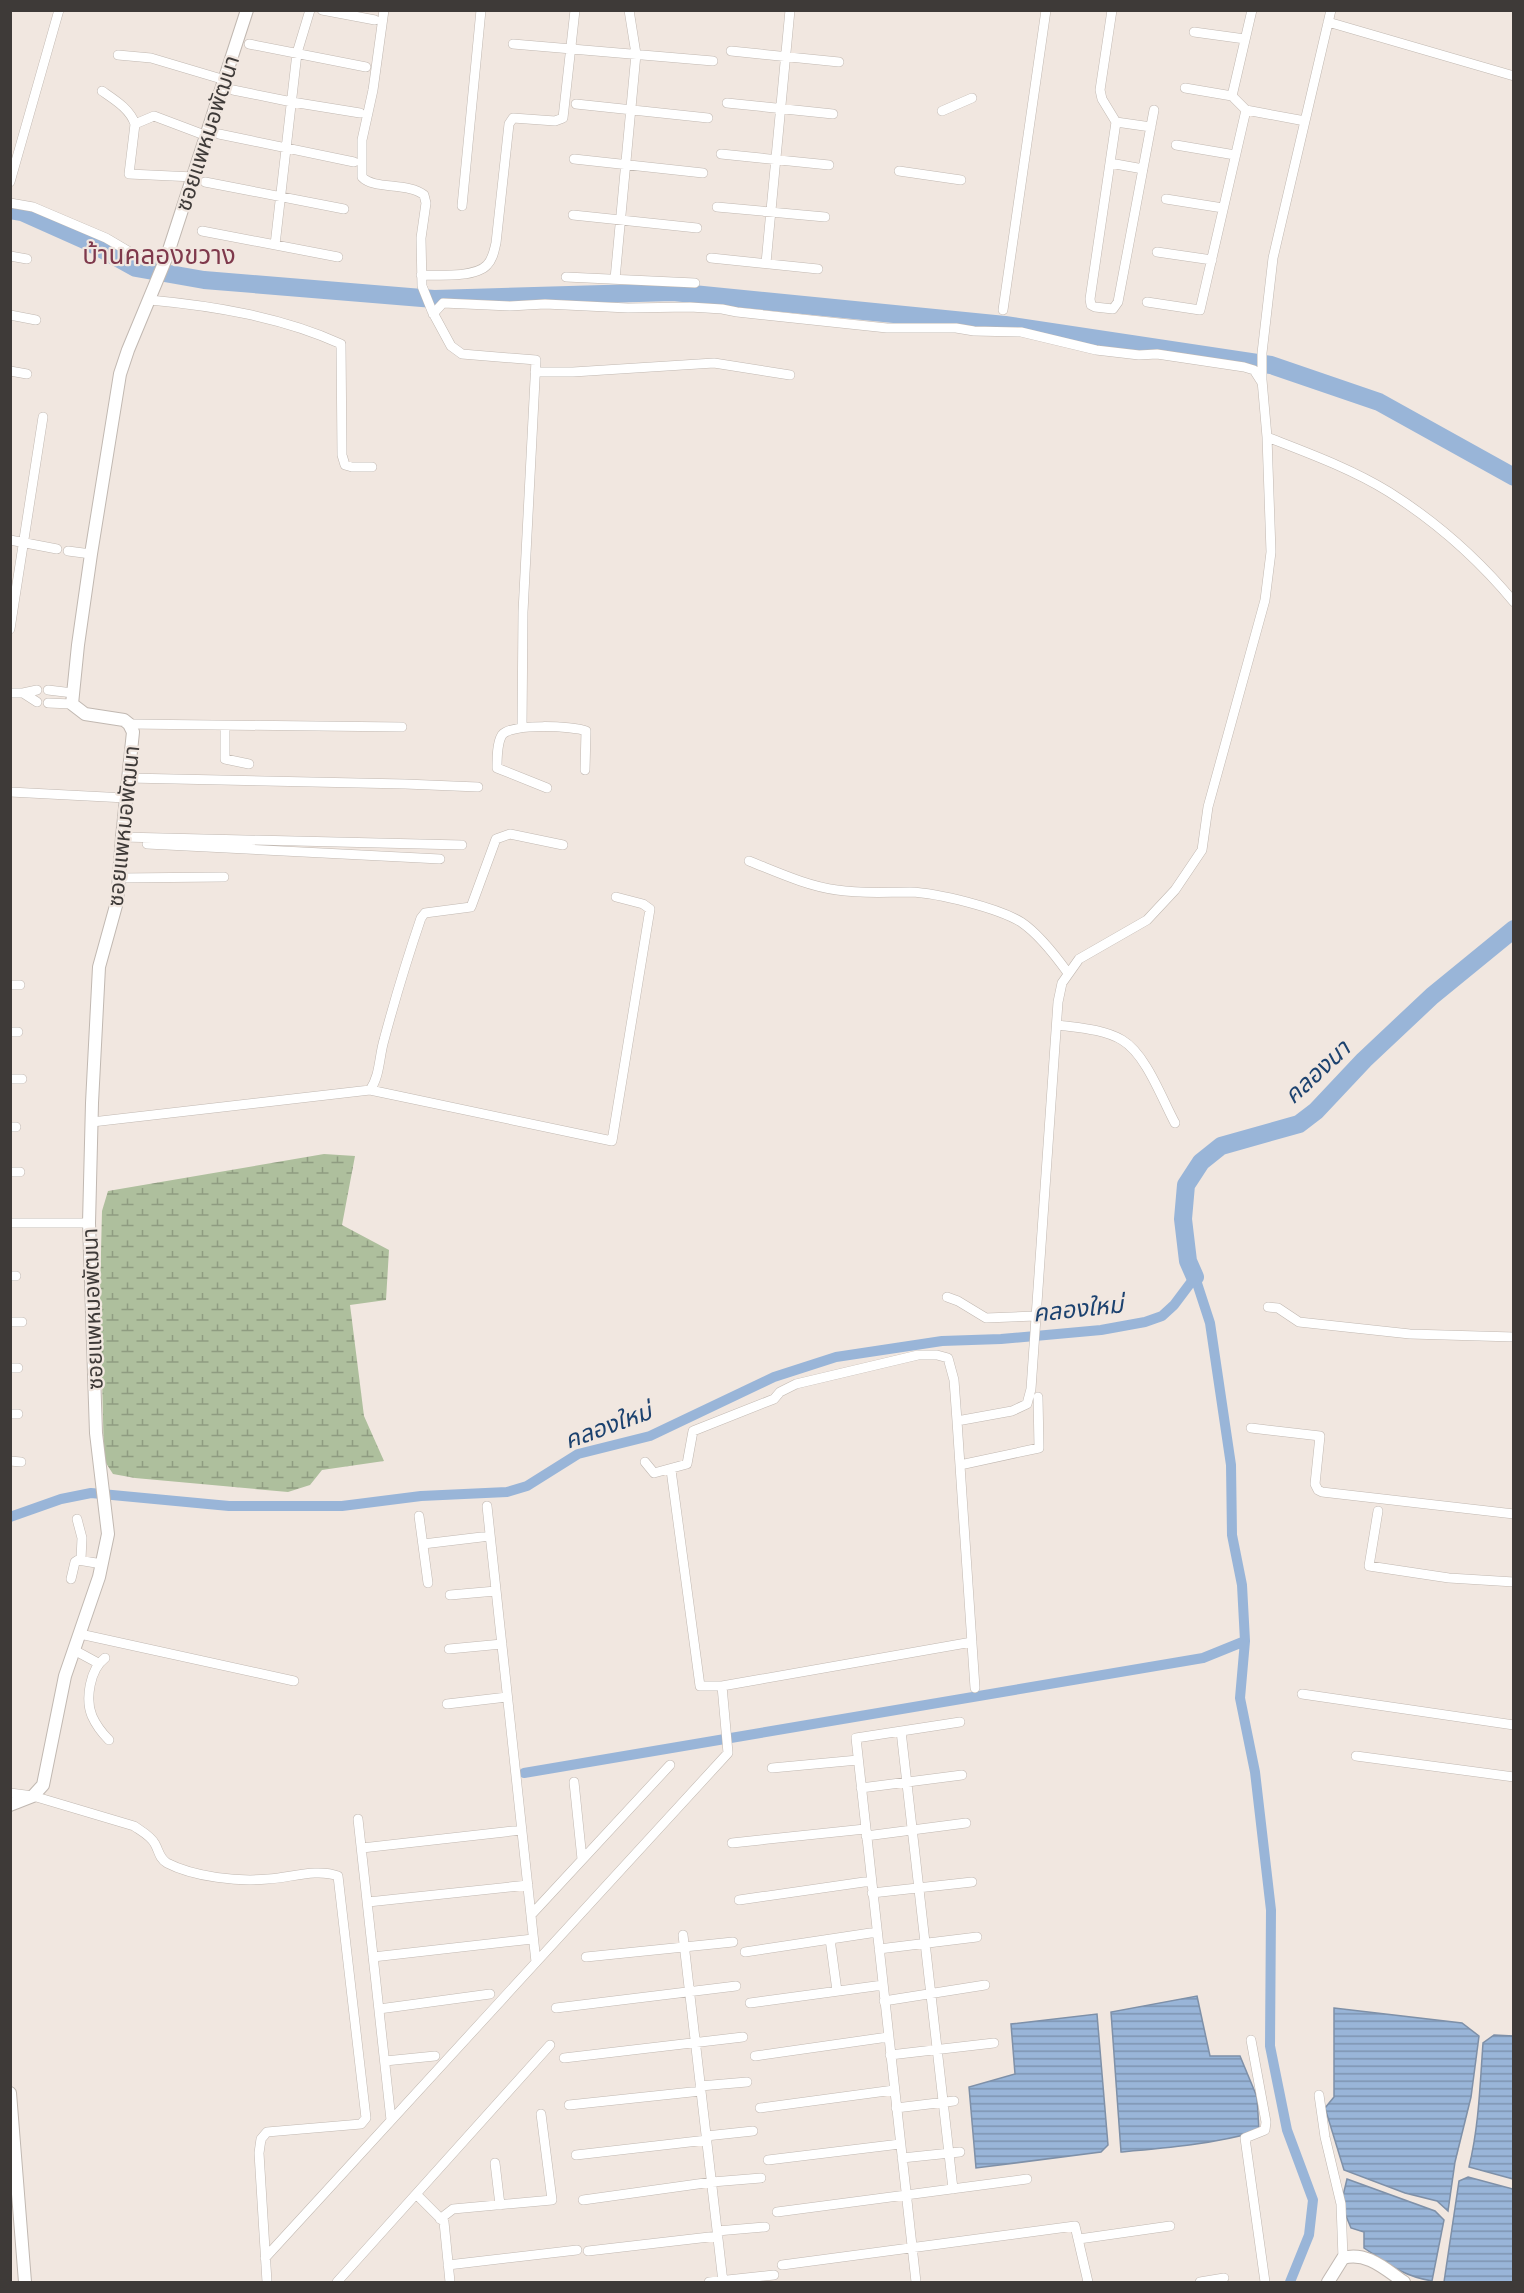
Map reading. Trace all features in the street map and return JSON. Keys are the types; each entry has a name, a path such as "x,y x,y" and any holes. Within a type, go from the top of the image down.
{"street":[{"path":"10,182 59,10"},
{"name":"ซอยแพหมอพัฒนา","path":"153,294 199,180 229,85 247,10"},
{"path":"275,245 297,54 310,10"},
{"path":"322,10 375,20"},
{"path":"384,10 373,90 363,140 361,172 365,180 413,188 424,195 426,204 421,238 422,280 432,312 451,346 462,354 536,360 523,612 522,727"},
{"path":"462,206 481,10"},
{"path":"422,280 481,270 493,257 509,124 513,117 555,121 563,118 575,10"},
{"path":"615,279 636,54 629,10"},
{"path":"766,263 790,10"},
{"path":"1003,310 1046,10"},
{"path":"1112,10 1100,90 1102,99 1116,122 1090,299 1091,304 1095,307 1113,309 1118,302 1154,110"},
{"path":"1232,96 1252,10"},
{"path":"957,1421 1012,1411 1027,1404 1032,1389 1060,991 1070,970 1079,959 1147,920 1175,890 1202,850 1208,807 1265,600 1270,552 1262,353 1273,258 1331,10"},
{"path":"1328,22 1514,76"},
{"path":"1194,32 1245,39"},
{"path":"249,44 366,67"},
{"path":"513,44 714,61"},
{"path":"731,51 839,62"},
{"path":"118,55 151,58 229,85 292,102 360,113"},
{"path":"1185,88 1232,96 1246,110 1305,121"},
{"path":"102,91 124,107 132,116 135,124 129,174 199,180 344,209"},
{"path":"942,111 972,98"},
{"path":"727,103 833,114"},
{"path":"576,104 708,118"},
{"path":"1147,302 1200,310 1246,110"},
{"path":"135,124 154,116 213,135 354,162"},
{"path":"1116,122 1151,127"},
{"path":"1176,145 1235,155"},
{"path":"721,154 829,165"},
{"path":"574,159 703,173"},
{"path":"1110,163 1143,169"},
{"path":"899,171 961,180"},
{"path":"1166,199 1223,208"},
{"path":"10,203 33,207 106,238 145,261 168,253"},
{"path":"717,207 825,217"},
{"path":"573,215 697,228"},
{"path":"202,231 338,257"},
{"path":"1157,252 1212,260"},
{"path":"10,256 27,259"},
{"path":"711,258 818,269"},
{"path":"566,277 695,283"},
{"path":"72,698 91,554 120,374 153,294 311,330 341,344 342,455 345,465 372,467"},
{"path":"432,312 443,303 628,308 690,307 886,328 956,328 1013,332 1096,350 1139,355 1157,354 1244,367 1254,370 1262,381"},
{"path":"10,315 36,320"},
{"path":"536,372 714,363 790,375"},
{"path":"10,371 27,374"},
{"path":"10,628 43,417"},
{"path":"1267,437 1352,473 1388,492 1452,540 1514,602"},
{"path":"10,540 57,549"},
{"path":"68,551 91,554"},
{"path":"10,693 38,690"},
{"path":"48,690 72,698"},
{"path":"22,693 37,702"},
{"path":"48,703 72,698"},
{"name":"ซอยแพหมอพัฒนา","path":"72,698 85,714 117,718 129,724 133,737 121,840 116,913 99,967 92,1122 89,1223 96,1433 108,1534 102,1564"},
{"path":"129,724 402,727"},
{"path":"225,726 225,759 249,764"},
{"path":"547,788 497,768 502,735 510,729 522,727 577,728 586,731 585,770"},
{"path":"128,778 478,787"},
{"path":"10,792 126,798"},
{"path":"370,1090 375,1082 382,1047 421,918 425,913 471,907 496,838 510,834 563,845"},
{"path":"121,840 462,845"},
{"path":"121,840 440,859"},
{"path":"749,861 834,890 859,893 911,892 940,896 1008,915 1030,930 1070,970"},
{"path":"119,878 224,878"},
{"path":"92,1122 370,1090 612,1141 650,909 644,904 616,897"},
{"path":"1058,1024 1101,1031 1123,1040 1138,1054 1175,1122"},
{"path":"10,1079 22,1079"},
{"path":"10,1223 89,1223"},
{"path":"947,1297 986,1318 1036,1316"},
{"path":"1268,1307 1278,1308 1299,1322 1410,1334 1514,1337"},
{"path":"10,1322 22,1322"},
{"path":"645,1462 654,1473 684,1466 690,1460 693,1431 774,1399 780,1392 796,1384 918,1355 937,1355 948,1358 954,1380 975,1688"},
{"path":"960,1465 1039,1448 1038,1397"},
{"path":"1251,1428 1320,1436 1315,1484 1322,1492 1514,1514"},
{"path":"671,1470 700,1686 723,1686 972,1642"},
{"path":"487,1506 536,1962"},
{"path":"1378,1511 1369,1566 1449,1578 1514,1582"},
{"path":"419,1516 428,1583"},
{"path":"77,1519 82,1538 81,1559"},
{"path":"423,1544 490,1536"},
{"path":"10,1805 33,1796 43,1785 65,1676 102,1564 81,1559 75,1562 71,1579"},
{"path":"450,1595 496,1591"},
{"path":"80,1634 294,1681"},
{"path":"449,1649 502,1644"},
{"path":"73,1652 101,1661 93,1673 90,1710 96,1725 109,1740"},
{"path":"265,2258 728,1753 723,1686"},
{"path":"1302,1694 1514,1725"},
{"path":"447,1704 507,1697"},
{"path":"916,2283 856,1738 960,1722"},
{"path":"901,1731 953,2189"},
{"path":"1356,1756 1514,1778"},
{"path":"772,1768 858,1760"},
{"path":"531,1915 670,1765"},
{"path":"861,1788 962,1774"},
{"path":"574,1782 582,1859"},
{"path":"10,1793 33,1796 134,1826 155,1843 158,1853 164,1860 190,1870 235,1879 267,1880 327,1874 338,1876 366,2118 360,2124 267,2132 261,2139 259,2153 267,2283"},
{"path":"358,1819 391,2120"},
{"path":"732,1844 912,1830 966,1823"},
{"path":"362,1848 522,1830"},
{"path":"739,1900 871,1881"},
{"path":"872,1893 972,1882"},
{"path":"368,1902 528,1885"},
{"path":"745,1952 877,1932"},
{"path":"683,1935 723,2282"},
{"path":"879,1948 977,1937"},
{"path":"374,1958 534,1939"},
{"path":"830,1939 837,1991"},
{"path":"586,1957 733,1942"},
{"path":"750,2003 883,1985"},
{"path":"884,2001 985,1985"},
{"path":"556,2008 736,1986"},
{"path":"379,2009 490,1994"},
{"path":"564,2058 743,2037"},
{"path":"755,2056 888,2037"},
{"path":"1251,2040 1266,2122 1265,2130 1245,2138 1265,2283"},
{"path":"890,2055 994,2043"},
{"path":"337,2283 550,2045"},
{"path":"385,2061 435,2056"},
{"path":"569,2105 747,2082"},
{"path":"760,2108 894,2090"},
{"path":"10,2093 25,2283"},
{"path":"1319,2094 1325,2136 1341,2204 1344,2232 1343,2258 1328,2283"},
{"path":"896,2108 954,2101"},
{"path":"440,2219 453,2210 552,2200 541,2114"},
{"path":"576,2155 753,2131"},
{"path":"768,2160 900,2144"},
{"path":"902,2158 960,2152"},
{"path":"495,2163 500,2205"},
{"path":"583,2200 712,2182 760,2178"},
{"path":"777,2212 1027,2180"},
{"path":"417,2195 444,2222 450,2283"},
{"path":"782,2265 1075,2226 1088,2283"},
{"path":"1079,2239 1170,2226"},
{"path":"588,2251 765,2227"},
{"path":"448,2265 577,2250"},
{"path":"1343,2258 1359,2255 1370,2259 1404,2283"},
{"path":"709,2283 774,2275"},
{"path":"1200,2283 1224,2278"}],"green space":[{"path":"324,1154 355,1156 342,1225 389,1250 386,1300 350,1305 364,1416 384,1461 322,1470 310,1485 288,1492 113,1474 104,1460 100,1294 102,1211 108,1191"}],"water":[{"path":"1197,1996 1210,2056 1240,2056 1257,2097 1259,2131 1208,2142 1121,2152 1111,2012"},
{"path":"1334,2008 1462,2023 1479,2036 1471,2097 1455,2162 1448,2211 1437,2201 1405,2193 1344,2170 1325,2108 1334,2097"},
{"path":"1097,2014 1108,2145 1101,2152 976,2168 969,2087 1015,2074 1011,2024"},
{"path":"1494,2035 1513,2036 1513,2179 1469,2167 1477,2121 1483,2043"},
{"path":"1468,2177 1513,2189 1513,2282 1444,2282 1459,2181"},
{"path":"1347,2179 1435,2211 1444,2220 1432,2281 1404,2273 1364,2248 1364,2232 1351,2228 1341,2204"}],"waterway":[{"path":"10,210 22,212 87,241 136,268 204,280 434,299 673,292 1005,325 1271,365 1379,402 1514,477"},
{"name":"คลองนา","path":"1195,1277 1188,1261 1183,1219 1186,1185 1201,1162 1221,1146 1299,1124 1316,1111 1364,1060 1432,996 1514,929"},
{"name":"คลองใหม่","path":"10,1517 61,1499 91,1493 229,1506 342,1506 421,1496 507,1492 527,1486 578,1454 650,1436 774,1377 836,1357 942,1341 1001,1339 1101,1330 1145,1322 1162,1316 1174,1305 1195,1277 1210,1323 1231,1465 1232,1535 1242,1585 1245,1641 1240,1698 1255,1772 1271,1910 1270,2046 1287,2130 1313,2200 1309,2235 1290,2282"},
{"path":"524,1773 1203,1658 1245,1641"}],"district":[{"name":"บ้านคลองขวาง","path":"159,255"}]}
